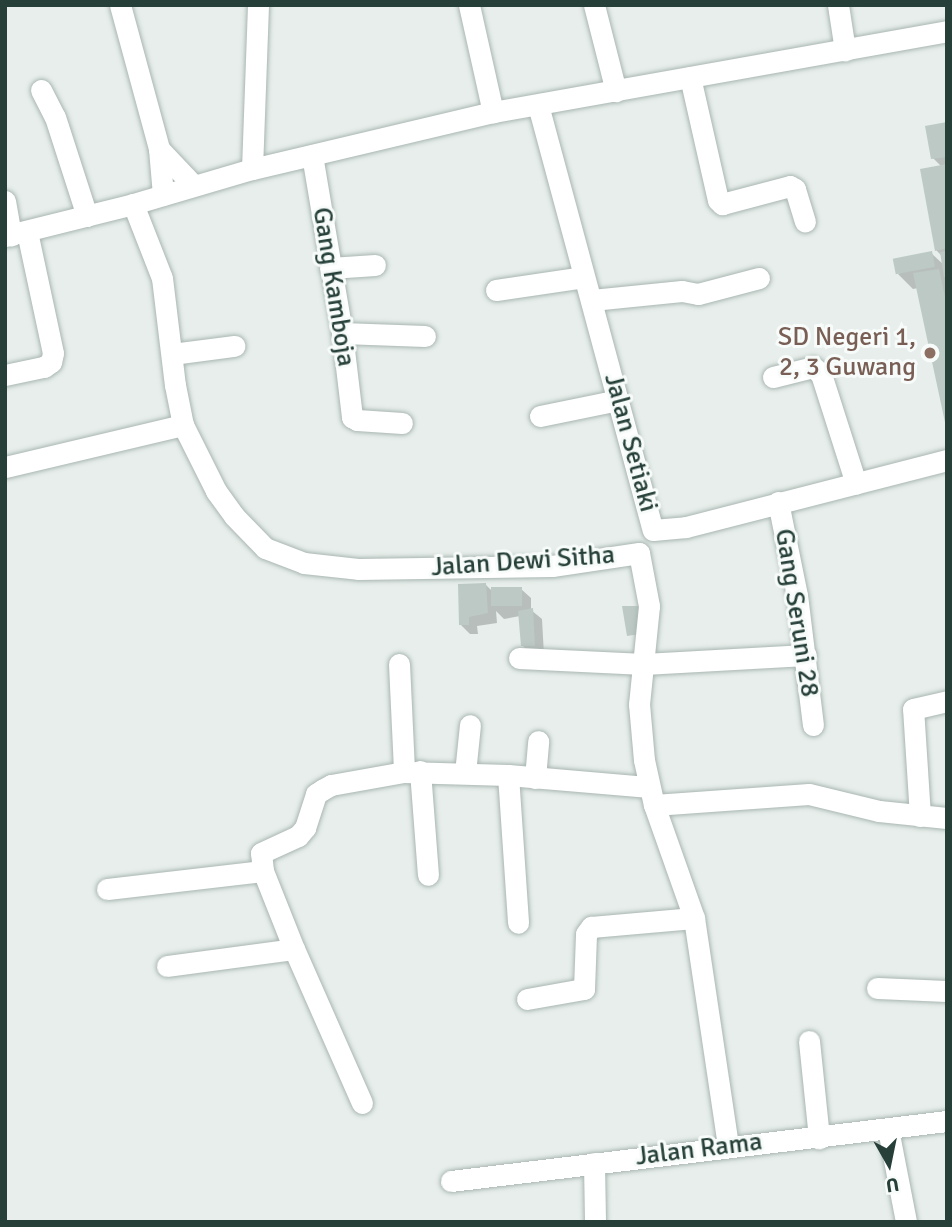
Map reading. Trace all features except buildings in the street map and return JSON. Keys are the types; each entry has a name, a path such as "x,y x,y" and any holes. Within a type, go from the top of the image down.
{"street":[{"path":"120,5 159,149 163,195"},
{"path":"253,169 258,5"},
{"path":"468,5 493,112"},
{"path":"594,5 616,91"},
{"path":"838,5 845,50"},
{"path":"14,234 133,204 253,169 493,112 947,32"},
{"path":"690,78 718,200 722,204 790,186 795,189 805,222"},
{"path":"41,90 55,117 87,216"},
{"name":"Jalan Setiaki","path":"538,105 653,530 686,527 778,502 944,466"},
{"path":"159,149 193,185"},
{"name":"Gang Kamboja","path":"312,155 354,419 402,423"},
{"path":"5,201 53,354 51,362 44,367 5,375"},
{"name":"Jalan Dewi Sitha","path":"133,204 162,278 183,425 216,491 234,516 265,548 304,563 358,569 552,566 639,553 649,606 640,724 652,796 694,918 728,1146"},
{"path":"330,268 375,265"},
{"path":"496,290 584,277"},
{"path":"592,300 674,292 698,293 759,278"},
{"path":"342,333 425,336"},
{"path":"172,354 234,346"},
{"path":"773,377 813,367 821,374 856,484"},
{"path":"540,416 618,400"},
{"path":"5,467 183,425"},
{"name":"Gang Seruni 28","path":"778,502 806,655 813,726"},
{"path":"639,553 653,530"},
{"path":"519,659 644,664 806,655"},
{"path":"400,664 412,771 428,875"},
{"path":"919,816 913,709 947,701"},
{"path":"465,773 470,725"},
{"path":"535,778 538,741"},
{"path":"362,1103 294,949 264,871 261,853 298,836 305,828 317,793 331,785 412,771 508,775 652,796 809,794 879,811 947,818"},
{"path":"508,775 518,923"},
{"path":"107,889 264,871"},
{"path":"527,999 584,989 586,934 591,927 694,918"},
{"path":"167,966 294,949"},
{"path":"877,988 947,991"},
{"path":"809,1041 819,1138"},
{"name":"Jalan Rama","path":"451,1181 947,1121"},
{"path":"888,1129 906,1222"},
{"path":"594,1163 595,1222"}],"place":[{"name":"SD Negeri 1, 2, 3 Guwang","path":"930,353"}]}
